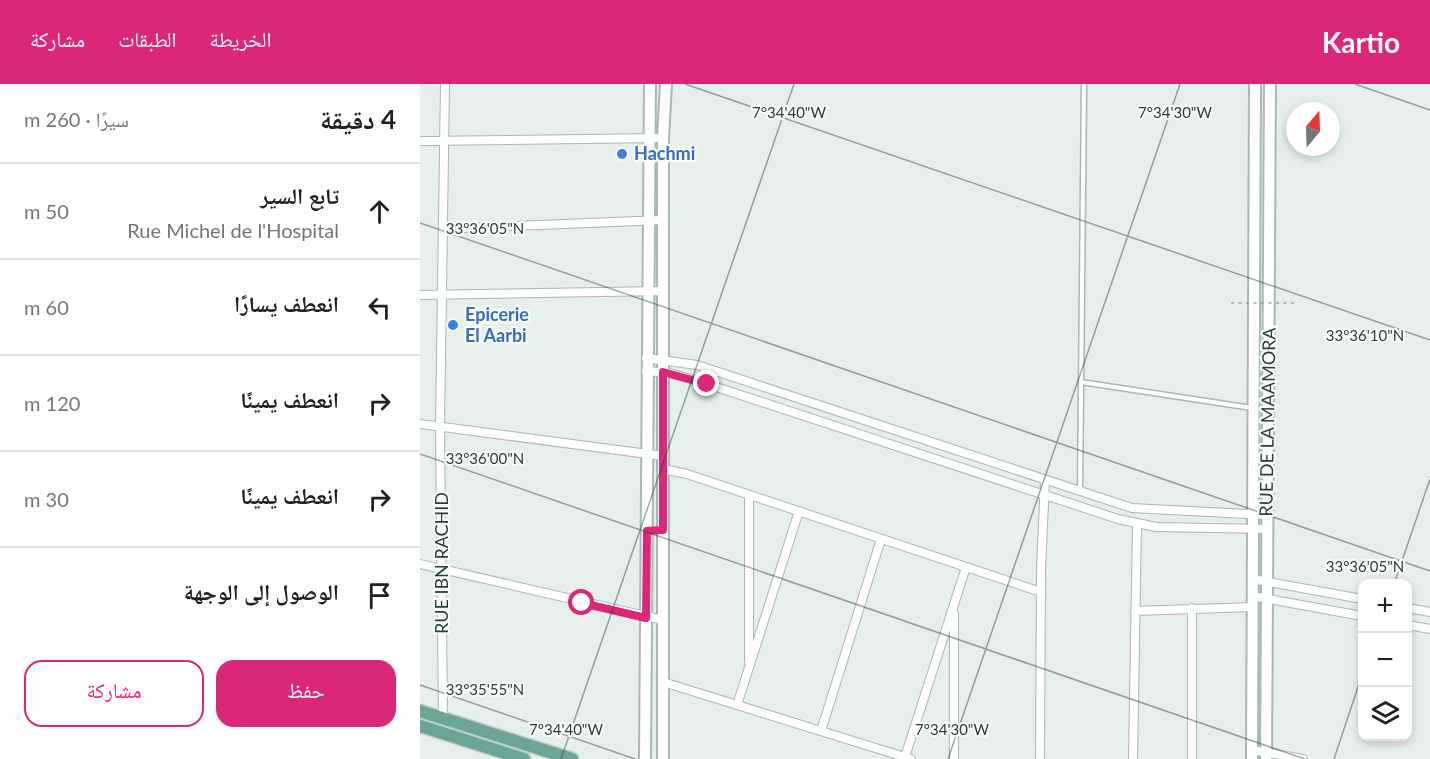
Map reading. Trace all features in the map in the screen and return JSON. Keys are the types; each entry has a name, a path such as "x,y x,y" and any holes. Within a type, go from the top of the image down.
{"main road":[{"path":"420,711 572,759"},
{"path":"420,726 524,759"}],"street":[{"name":"RUE IBN RACHID","path":"443,718 440,426 445,84"},
{"path":"645,759 646,358 651,84"},
{"path":"663,759 663,138 666,84"},
{"name":"RUE DE LA MAAMORA","path":"1252,755 1255,84"},
{"name":"RUE DE LA MAAMORA","path":"1266,755 1270,84"},
{"path":"420,141 663,138"},
{"path":"1254,196 1270,196"},
{"path":"443,229 663,220"},
{"path":"420,295 664,291"},
{"path":"646,358 697,365 1140,510 1267,515"},
{"path":"646,371 663,372 707,384 1137,524 1267,529"},
{"path":"420,424 663,456"},
{"path":"663,469 687,474 1041,592"},
{"path":"1040,759 1041,592 1045,480"},
{"path":"749,495 749,668"},
{"path":"737,705 799,511"},
{"path":"1133,759 1137,524"},
{"path":"647,531 663,530"},
{"path":"821,731 881,539"},
{"path":"420,564 646,618 663,620"},
{"path":"663,682 908,758 966,567"},
{"path":"1252,579 1358,599"},
{"path":"1135,611 1191,608 1267,598 1358,615"},
{"path":"954,604 954,759"},
{"path":"1191,608 1191,759"},
{"path":"1412,609 1430,612"},
{"path":"1412,626 1430,629"},
{"path":"1252,755 1303,759"}],"lane":[{"path":"1080,491 1084,84"},
{"path":"1081,382 1253,408"}],"path":[{"path":"1231,303 1294,303"}],"place":[{"name":"Hachmi","path":"622,154"},
{"name":"Epicerie El Aarbi","path":"453,325"}],"route":[{"path":"582,603 646,618 647,531 663,530 663,372 681,375 707,384"}]}
